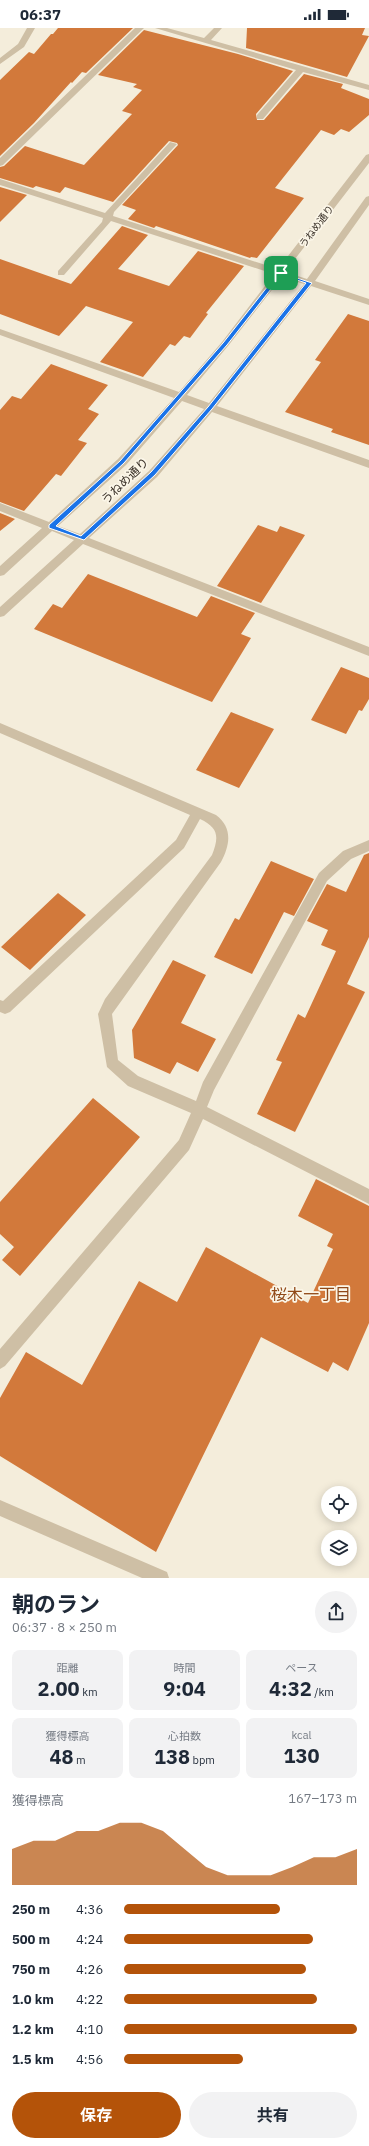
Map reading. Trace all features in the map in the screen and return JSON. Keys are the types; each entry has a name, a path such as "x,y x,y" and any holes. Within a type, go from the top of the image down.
{"street":[{"path":"0,62 21,45 31,28"},
{"path":"0,163 111,54 140,28"},
{"path":"159,28 369,88"},
{"path":"206,41 218,28"},
{"path":"260,117 302,68"},
{"path":"61,273 106,223 110,211 173,144"},
{"name":"うねめ通り","path":"0,572 52,527 122,462 180,397 281,273 369,157"},
{"path":"0,182 369,302"},
{"name":"うねめ通り","path":"0,613 153,474 210,408 309,283 369,199"},
{"path":"0,332 369,464"},
{"path":"0,507 369,652"},
{"path":"0,728 197,813 218,823 224,834 217,858 110,1003 105,1014 112,1063 133,1081 200,1110 369,1197"},
{"path":"0,1006 5,1008 180,844 197,813"},
{"path":"0,1361 184,1145 200,1110 208,1087 323,878 347,855 369,845"},
{"path":"0,1508 161,1578"}],"building":[{"path":"58,28 133,28 86,73 82,72 72,83 71,82 34,123 0,156 0,80 29,52 34,54"},
{"path":"247,28 365,28 362,35 369,36 347,77 246,48"},
{"path":"144,30 238,54 293,71 256,114 257,120 264,120 304,74 343,84 341,88 369,99 369,115 349,132 341,129 334,135 321,130 275,188 304,198 257,258 250,258 156,226 154,228 128,219 136,210 122,205 178,145 177,143 169,141 113,202 65,187 60,193 36,186 33,188 0,178 0,167 4,166 25,146 84,165 132,114 122,111 142,90 133,87 137,84 98,75"},
{"path":"0,187 27,195 0,222"},
{"path":"122,226 148,235 118,269 169,286 198,251 244,266 206,313 208,314 190,338 184,336 175,346 170,344 143,377 100,362 133,322 86,306 59,336 0,314 0,259 71,284"},
{"path":"348,314 369,321 369,445 331,432 333,429 285,412 321,362 315,360"},
{"path":"51,364 108,385 88,409 99,414 78,440 87,443 61,476 56,474 24,511 0,502 0,410 12,396 21,399"},
{"path":"0,513 15,519 0,531"},
{"path":"258,525 277,532 280,526 305,535 261,603 217,586"},
{"path":"88,574 197,617 211,596 255,613 241,634 251,638 212,702 34,629 53,604 62,608"},
{"path":"341,667 369,678 369,699 362,711 359,710 346,734 311,720"},
{"path":"231,712 274,729 239,788 196,770"},
{"path":"369,853 369,937 347,984 365,992 295,1132 257,1114 282,1062 276,1060 298,1014 305,1018 336,951 321,945 328,930 307,921 327,884 346,892 364,855"},
{"path":"271,861 314,879 294,916 284,912 252,974 214,957 235,918 239,920"},
{"path":"58,893 86,915 30,970 1,947"},
{"path":"173,960 206,975 181,1023 216,1039 198,1072 177,1062 170,1074 134,1058 132,1030"},
{"path":"93,1098 140,1137 20,1276 2,1260 14,1247 0,1234 0,1202"},
{"path":"316,1179 369,1206 369,1323 348,1371 333,1362 328,1372 261,1337 156,1552 0,1456 0,1398 26,1352 82,1385 139,1281 177,1302 206,1247 308,1303 333,1249 327,1246 333,1234 298,1216"}],"district":[{"name":"桜木一丁目","path":"311,1294"}],"route":[{"path":"281,273 309,283 210,408 153,474 82,539 52,527 122,462 225,344 281,273"}]}
